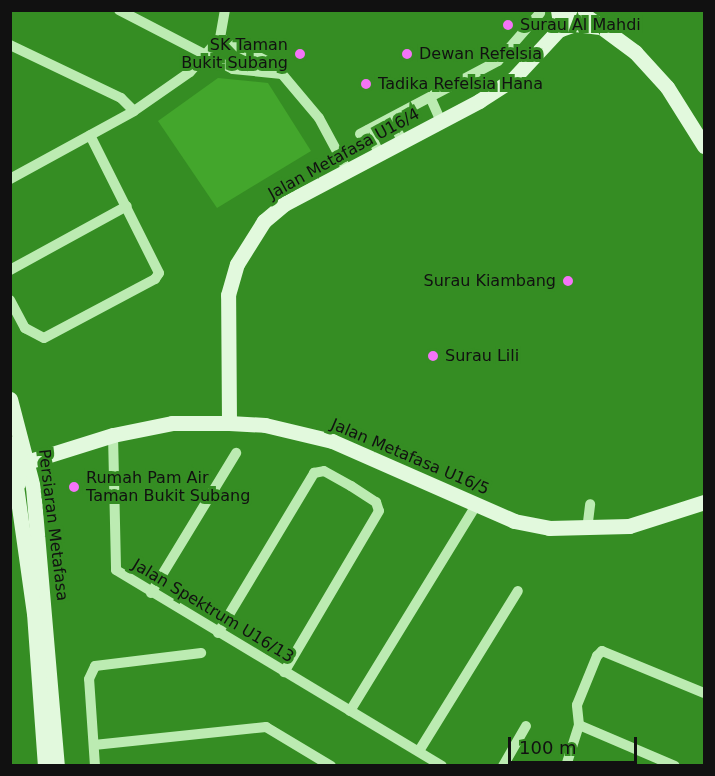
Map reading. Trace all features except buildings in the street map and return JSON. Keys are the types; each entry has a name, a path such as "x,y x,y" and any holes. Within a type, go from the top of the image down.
{"street":[{"path":"119,10 233,69 282,74"},
{"path":"10,179 134,111 190,72 220,38 225,10"},
{"path":"558,10 561,29 575,24 603,27"},
{"path":"578,10 634,52 667,87 705,146"},
{"name":"Jalan Metafasa U16/4","path":"229,423 228,295 237,264 254,234 284,204 496,90 532,62 578,10"},
{"name":"Jalan Metafasa U16/4","path":"379,153 364,132 431,99 498,61 540,13"},
{"path":"220,38 282,74 319,118 347,170"},
{"path":"10,45 121,98 134,111"},
{"path":"514,45 532,62"},
{"path":"233,69 242,49"},
{"path":"431,99 441,121"},
{"path":"392,118 402,141"},
{"path":"10,300 25,328 44,339 155,279 158,267 90,135"},
{"path":"10,270 127,206"},
{"name":"Persiaran Metafasa","path":"10,399 26,485 57,765"},
{"name":"Jalan Metafasa U16/5","path":"30,461 113,435 171,423 265,425 332,441 514,520 587,530 629,526 705,502"},
{"name":"Jalan Spektrum U16/13","path":"113,435 114,564 116,570 442,765"},
{"path":"18,443 50,455 26,485"},
{"name":"Persiaran Metafasa","path":"18,443 30,461"},
{"path":"152,593 236,453"},
{"path":"26,485 23,466 30,461"},
{"path":"218,633 314,473 324,471 351,486 376,502 379,511 284,672"},
{"name":"Persiaran Metafasa","path":"26,485 45,765"},
{"path":"587,530 590,504"},
{"path":"350,711 476,505"},
{"path":"419,752 518,591"},
{"path":"566,765 579,725 577,705 597,656 602,651 609,651 705,693"},
{"path":"94,765 88,679 100,664 201,653"},
{"path":"579,725 675,765"},
{"path":"503,765 526,726"},
{"path":"94,744 266,728 331,765"}],"green space":[{"path":"218,78 268,83 311,151 217,208 158,121"}],"place":[{"name":"Surau Al Mahdi","path":"508,25"},
{"name":"SK Taman Bukit Subang","path":"300,54"},
{"name":"Dewan Refelsia","path":"407,54"},
{"name":"Tadika Refelsia Hana","path":"366,84"},
{"name":"Surau Kiambang","path":"568,281"},
{"name":"Surau Lili","path":"433,356"},
{"name":"Rumah Pam Air Taman Bukit Subang","path":"74,487"}]}
